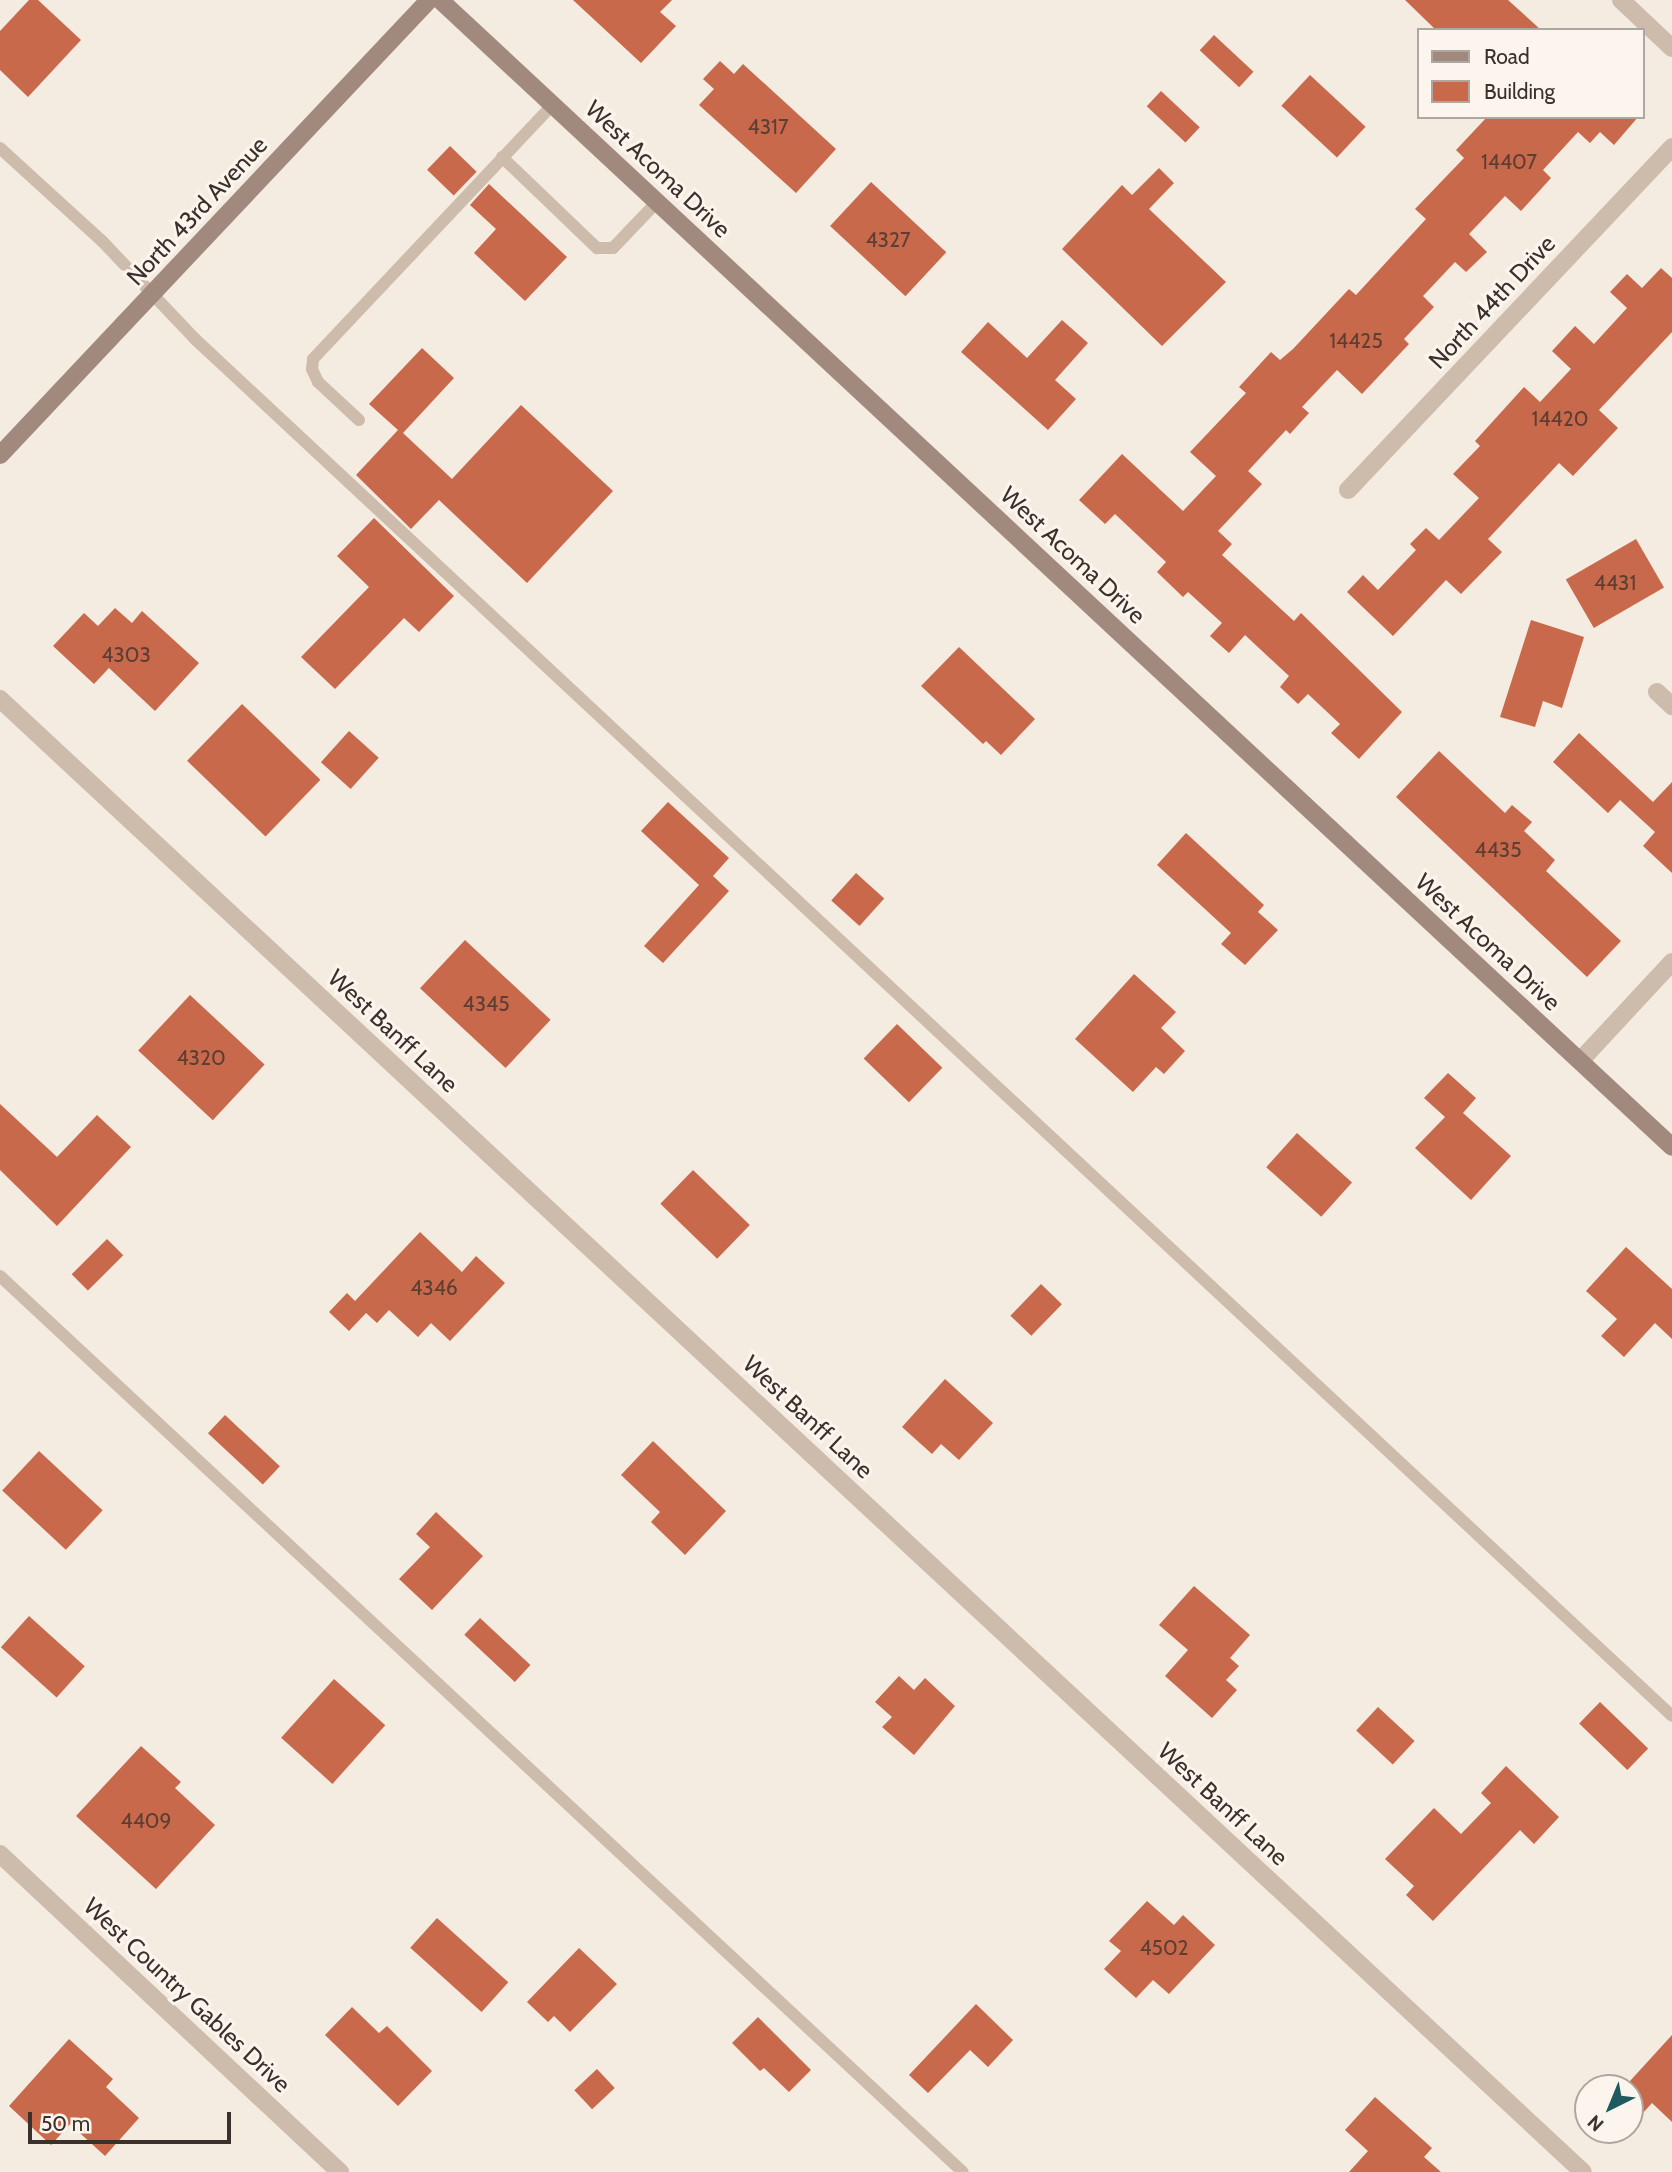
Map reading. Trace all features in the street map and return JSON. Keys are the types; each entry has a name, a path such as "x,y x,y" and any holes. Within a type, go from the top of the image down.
{"street":[{"name":"North 43rd Avenue","path":"0,455 429,0"},
{"name":"West Acoma Drive","path":"440,0 1672,1147"},
{"path":"1620,0 1672,48"},
{"name":"North 44th Drive","path":"1348,490 1672,147"},
{"path":"1657,692 1672,706"},
{"name":"West Banff Lane","path":"0,699 1583,2172"},
{"path":"1580,1061 1672,962"},
{"name":"West Country Gables Drive","path":"0,1854 340,2172"}],"lane":[{"path":"359,420 318,382 312,369 313,359 552,104"},
{"path":"0,148 102,241 215,358 1672,1716"},
{"path":"502,157 597,248 613,248 657,202"},
{"path":"0,1276 963,2172"}],"building":[{"path":"29,0 38,0 81,40 28,97 0,70 0,31"},
{"path":"573,0 672,0 660,12 676,26 641,63"},
{"path":"1405,0 1508,0 1539,28 1434,28"},
{"path":"1214,35 1253,72 1239,87 1200,50"},
{"path":"720,61 734,74 743,64 836,149 796,193 699,105 714,89 703,79"},
{"path":"1310,75 1366,127 1337,158 1281,106"},
{"path":"1161,91 1200,127 1185,143 1147,106"},
{"path":"1485,119 1636,119 1614,145 1600,132 1590,143 1578,132 1543,170 1551,178 1521,211 1505,196 1469,234 1487,252 1466,272 1455,262 1423,296 1434,307 1404,339 1409,344 1362,394 1337,370 1302,407 1309,413 1290,434 1286,430 1248,471 1262,484 1218,531 1232,544 1222,555 1294,621 1301,613 1402,712 1359,759 1331,733 1340,724 1308,694 1298,704 1280,687 1289,676 1245,635 1229,653 1210,636 1222,623 1188,592 1183,597 1157,572 1166,562 1115,514 1105,524 1079,500 1122,454 1183,511 1216,476 1190,452 1246,393 1239,387 1271,352 1280,360 1293,349 1349,289 1356,295 1426,219 1415,209 1464,158 1456,150"},
{"path":"450,146 477,172 454,195 427,170"},
{"path":"1159,168 1174,183 1149,209 1226,282 1162,346 1062,249 1122,185 1132,195"},
{"path":"871,182 946,252 905,296 830,226"},
{"path":"489,184 567,257 525,301 474,253 496,229 470,205"},
{"path":"1661,268 1672,278 1672,332 1599,410 1618,428 1573,476 1559,463 1488,539 1502,552 1461,594 1446,580 1393,636 1347,592 1363,575 1378,590 1416,550 1410,544 1426,528 1439,540 1479,498 1453,474 1480,446 1475,441 1524,387 1540,402 1571,369 1552,351 1575,326 1594,344 1627,308 1610,292 1627,274 1642,288"},
{"path":"1062,320 1088,343 1055,380 1076,399 1048,430 961,352 988,322 1027,358"},
{"path":"422,348 454,378 403,433 452,479 521,405 613,491 527,583 439,500 411,529 356,475 398,430 369,404"},
{"path":"374,518 454,596 419,632 404,618 335,689 301,657 369,587 337,556"},
{"path":"1636,539 1664,587 1594,628 1566,580"},
{"path":"115,608 132,623 142,611 199,663 155,711 109,668 94,684 53,646 84,613 98,626"},
{"path":"1531,620 1584,637 1562,708 1543,701 1535,727 1500,717"},
{"path":"959,647 1035,719 1001,755 986,741 983,744 921,686"},
{"path":"242,704 320,780 266,837 187,761"},
{"path":"349,731 379,758 351,789 321,762"},
{"path":"1579,733 1653,802 1672,782 1672,873 1643,846 1655,832 1620,800 1608,813 1553,762"},
{"path":"1439,751 1505,813 1512,805 1532,822 1524,831 1555,860 1546,871 1621,941 1587,977 1396,797"},
{"path":"668,802 729,858 713,876 729,891 663,963 644,946 699,885 641,831"},
{"path":"1186,833 1264,905 1258,912 1278,930 1245,965 1221,944 1231,933 1157,865"},
{"path":"856,873 884,898 859,926 831,900"},
{"path":"465,940 551,1020 506,1068 420,988"},
{"path":"1134,974 1176,1012 1161,1028 1185,1051 1164,1074 1156,1067 1133,1092 1075,1039"},
{"path":"190,995 265,1065 213,1120 138,1051"},
{"path":"897,1024 942,1068 909,1102 864,1059"},
{"path":"1448,1073 1476,1098 1463,1113 1511,1156 1471,1200 1415,1148 1445,1117 1424,1098"},
{"path":"0,1104 57,1157 97,1115 131,1147 57,1226 0,1170"},
{"path":"1297,1133 1352,1183 1321,1217 1266,1167"},
{"path":"693,1170 750,1225 717,1259 660,1204"},
{"path":"420,1232 462,1272 476,1256 505,1283 450,1341 431,1323 418,1337 389,1310 377,1323 366,1313 349,1331 329,1312 347,1293 355,1301"},
{"path":"107,1239 123,1255 88,1291 72,1274"},
{"path":"1626,1247 1672,1289 1672,1339 1655,1323 1624,1357 1601,1336 1617,1319 1586,1291"},
{"path":"1041,1284 1062,1304 1031,1336 1010,1316"},
{"path":"945,1379 993,1423 959,1460 941,1444 932,1454 902,1427"},
{"path":"225,1415 280,1466 263,1484 208,1433"},
{"path":"653,1441 726,1511 685,1555 651,1522 660,1512 621,1475"},
{"path":"39,1451 103,1510 66,1550 2,1490"},
{"path":"436,1512 483,1556 432,1610 399,1579 430,1547 416,1534"},
{"path":"1194,1586 1250,1635 1230,1658 1239,1666 1226,1680 1237,1690 1212,1718 1165,1676 1188,1650 1159,1625"},
{"path":"29,1616 85,1666 57,1697 1,1647"},
{"path":"480,1618 530,1665 515,1682 464,1635"},
{"path":"899,1676 914,1690 925,1678 955,1706 914,1755 882,1727 892,1717 875,1702"},
{"path":"334,1679 385,1725 332,1784 281,1738"},
{"path":"1600,1702 1648,1749 1627,1770 1579,1724"},
{"path":"1378,1707 1415,1741 1393,1765 1356,1730"},
{"path":"141,1746 181,1782 175,1788 215,1825 156,1889 76,1816"},
{"path":"1506,1766 1559,1817 1534,1844 1520,1830 1433,1921 1406,1895 1414,1886 1385,1859 1434,1808 1461,1834 1491,1803 1481,1793"},
{"path":"1147,1901 1174,1925 1183,1915 1215,1945 1169,1994 1153,1980 1136,1998 1104,1969 1121,1951 1109,1941"},
{"path":"437,1918 508,1982 482,2012 410,1948"},
{"path":"579,1948 617,1984 570,2032 554,2016 548,2022 527,2002"},
{"path":"976,2004 1013,2040 988,2067 970,2050 928,2093 909,2075"},
{"path":"352,2007 379,2033 387,2026 432,2071 398,2106 325,2035"},
{"path":"758,2017 811,2070 789,2092 764,2068 760,2071 732,2043"},
{"path":"1672,2035 1672,2122 1652,2103 1644,2112 1644,2074 1636,2074"},
{"path":"69,2039 113,2079 106,2087 139,2118 105,2156 70,2124 51,2145 9,2106"},
{"path":"597,2069 615,2088 592,2109 574,2090"},
{"path":"1375,2097 1432,2148 1424,2157 1441,2172 1349,2172 1368,2151 1345,2130"}]}
